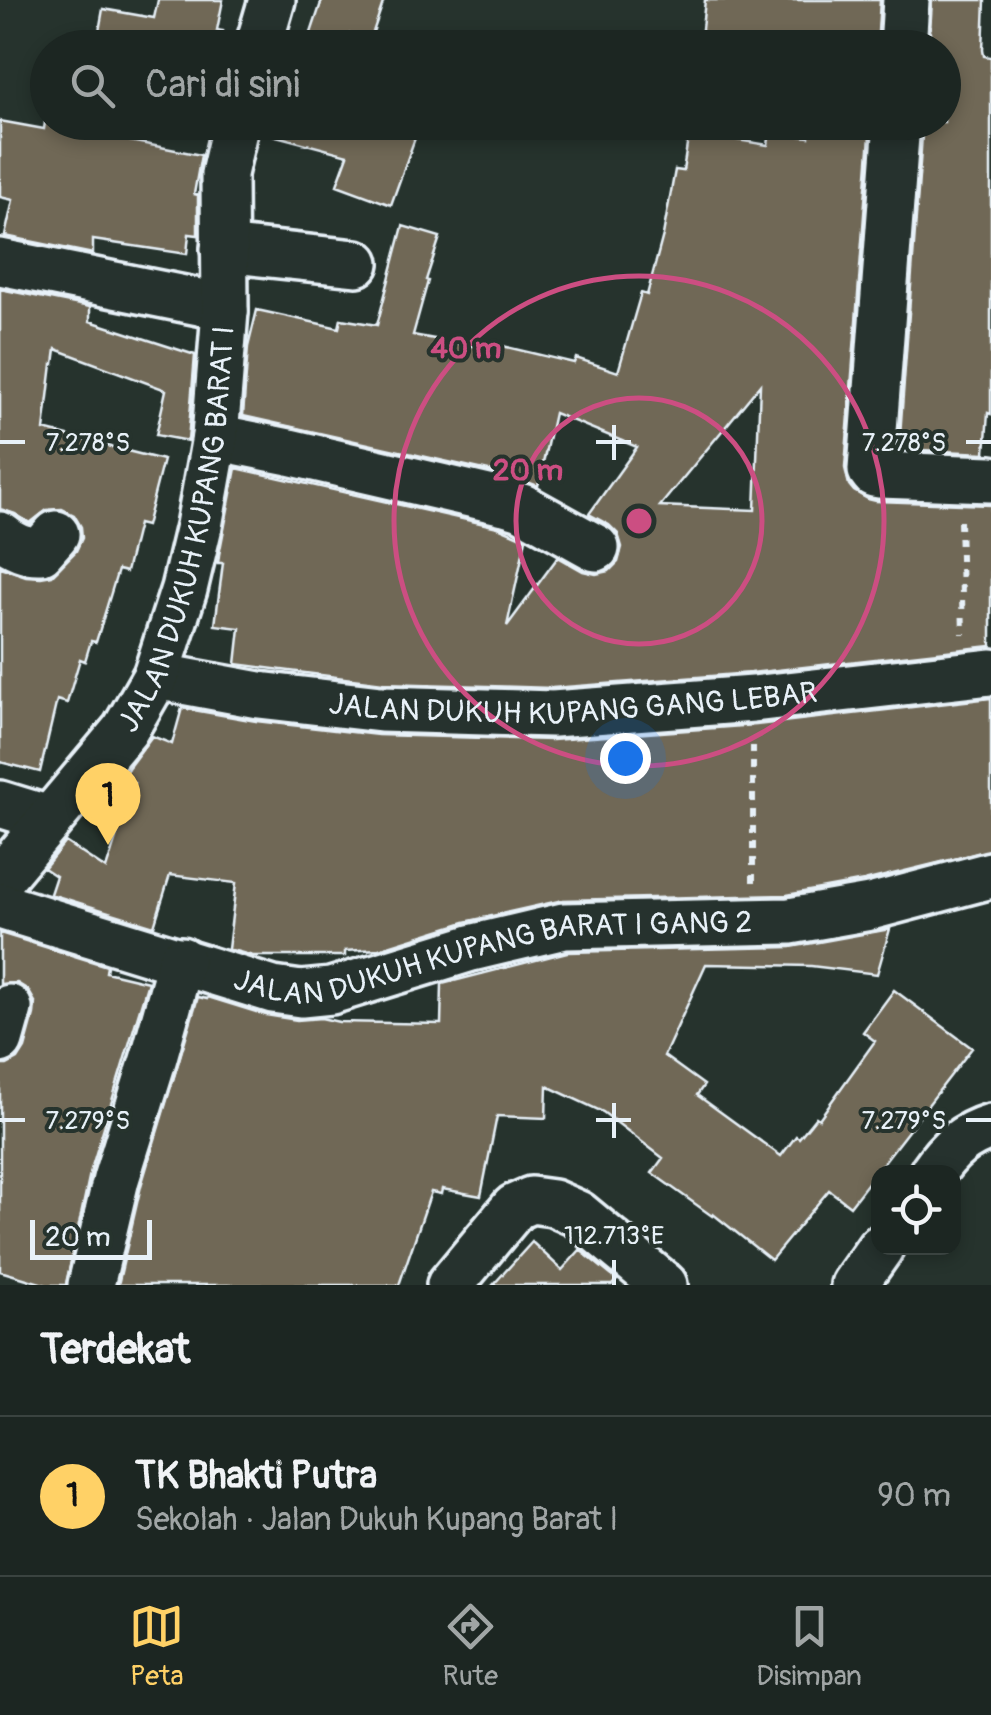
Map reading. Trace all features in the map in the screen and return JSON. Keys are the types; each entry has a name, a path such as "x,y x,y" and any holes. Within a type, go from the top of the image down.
{"street":[{"path":"263,30 272,0"},
{"path":"904,30 906,0"},
{"name":"JALAN DUKUH KUPANG BARAT I","path":"0,879 125,730 156,676 184,589 216,438 225,310 224,174 232,140"},
{"path":"896,140 871,470 880,475 975,479"},
{"path":"224,249 356,263"},
{"path":"0,262 225,310"},
{"path":"216,438 522,507 596,548"},
{"path":"0,535 30,551 41,551 56,534"},
{"name":"JALAN DUKUH KUPANG GANG LEBAR","path":"156,676 260,695 380,709 553,714 753,698 978,673"},
{"path":"0,804 50,818"},
{"name":"JALAN DUKUH KUPANG BARAT I GANG 2","path":"0,906 273,990 301,994 331,991 471,948 564,926 790,921 870,907 991,875"},
{"path":"91,1285 116,1180 181,960"},
{"path":"450,1285 515,1207 531,1200 553,1203 578,1214 664,1285"},
{"path":"854,1285 875,1255"}],"path":[{"path":"975,479 978,673"},
{"path":"752,923 753,698"}],"building":[{"path":"158,0 223,0 217,30 99,30 103,9 154,18"},
{"path":"322,0 384,0 374,30 312,30"},
{"path":"705,0 880,0 878,30 702,30"},
{"path":"932,0 985,0 983,50 984,56 991,57 991,414 988,413 985,453 899,449 922,140 961,140 961,30 930,30"},
{"path":"0,121 30,126 30,140 130,140 201,155 194,194 198,195 198,235 189,234 187,254 93,240 93,254 5,236 13,200 0,197"},
{"path":"291,140 414,140 391,205 337,185 348,155"},
{"path":"688,140 738,140 768,145 769,140 870,140 845,468 849,485 876,501 991,505 991,646 751,673 552,688 383,683 236,664 240,628 215,625 223,563 218,563 219,555 236,468 498,527 526,539 507,626 558,557 596,574 609,571 618,562 622,547 618,534 589,514 637,447 554,413 538,486 511,476 243,416 248,347 257,310 339,328 341,319 377,325 403,226 440,237 413,335 488,349 490,343 574,363 576,358 618,372 641,293 647,295 675,170 683,171","holes":["760,385 755,510 660,506"]},
{"path":"0,289 90,307 90,321 195,355 188,441 156,435 166,390 56,349 44,430 163,460 146,526 138,524 126,572 118,570 96,642 91,641 85,661 80,659 67,703 57,700 40,772 0,762 0,567 26,576 52,575 76,551 82,538 74,515 62,509 47,510 30,523 0,509"},
{"path":"991,698 991,850 787,895 563,900 465,922 379,949 345,951 345,956 253,956 228,949 236,883 170,875 154,926 50,894 56,876 44,868 65,842 106,869 134,783 123,779 128,768 152,736 172,744 182,708 378,735 552,740 756,725"},
{"path":"890,929 877,974 811,966 706,964 664,1056 704,1085 697,1095 781,1156 796,1136 799,1138 816,1117 819,1119 875,1041 863,1032 894,990 972,1048 882,1165 871,1165 871,1179 850,1206 829,1190 771,1260 652,1173 663,1158 603,1112 547,1086 546,1118 497,1116 481,1196 442,1189 441,1194 431,1192 399,1285 118,1285 141,1186 198,997 297,1020 441,1024 442,984 567,952 791,947"},
{"path":"0,933 107,966 106,972 148,982 90,1173 66,1285 47,1285 0,1271 0,1065 18,1059 25,1048 35,1002 28,990 17,983 0,984"},
{"path":"532,1242 562,1270 580,1250 617,1280 612,1285 493,1285"}],"place":[{"name":"TK Bhakti Putra","path":"108,845"}]}
